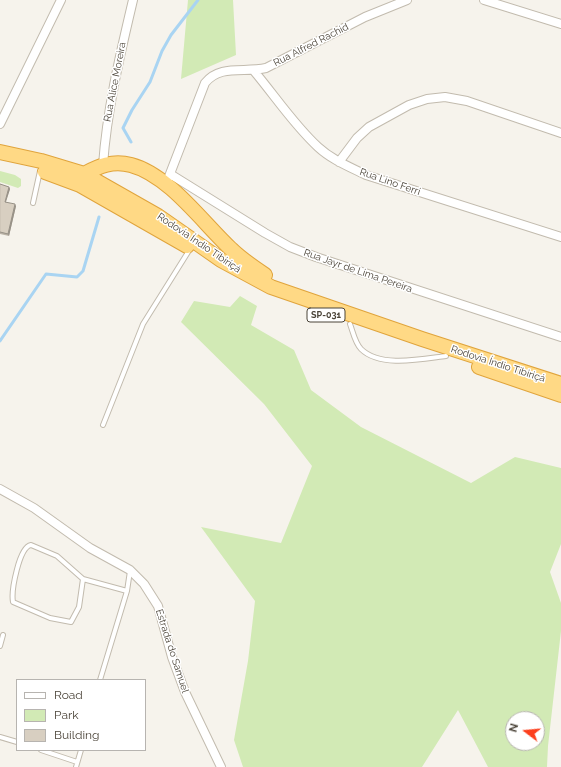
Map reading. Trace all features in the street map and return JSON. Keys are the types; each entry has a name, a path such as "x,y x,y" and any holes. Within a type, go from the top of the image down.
{"highway":[{"name":"Rodovia Índio Tibiriçá","path":"0,152 41,161 84,174 158,216 221,260 248,276 286,292 422,339 561,384"},
{"name":"Rodovia Índio Tibiriçá","path":"0,161 40,170 80,185 190,248 244,282 285,300 350,324 561,395"},
{"path":"84,174 104,165 118,164 131,165 167,179 231,250 286,292"}],"street":[{"path":"0,124 61,0"},
{"name":"Rua Alice Moreira","path":"104,165 106,128 112,91 133,0"},
{"name":"Rua Alfred Rachid","path":"167,179 205,84 212,75 222,71 254,71 282,61 365,17 407,0"},
{"path":"484,0 561,24"},
{"name":"Rua Lino Ferri","path":"254,71 300,128 319,148 339,162 374,177 561,237"},
{"path":"339,162 357,138 369,127 409,105 427,99 445,97 467,101 561,133"},
{"name":"Rua Jayr de Lima Pereira","path":"167,179 290,247 331,262 561,337"},
{"name":"Estrada do Samuel","path":"0,489 34,508 90,548 130,570 144,584 158,606 172,657 185,692 221,767"}],"lane":[{"path":"33,203 40,170"},
{"path":"103,425 143,324 190,248"},
{"path":"350,324 356,342 362,350 372,356 389,360 406,361 446,356"},
{"path":"83,579 79,607 71,622 50,618 14,602 20,557 27,546 31,545 57,556 83,579 127,591"},
{"path":"100,679 127,591 130,570"},
{"path":"0,646 3,635"},
{"path":"0,737 16,742"},
{"path":"44,751 77,762"},
{"path":"76,767 80,751"}],"green space":[{"path":"188,0 233,0 236,55 181,79"},
{"path":"0,171 15,175 21,179 21,186 18,188 0,182"},
{"path":"240,296 257,306 251,325 294,350 311,390 361,427 471,483 515,457 561,468 561,544 550,572 561,603 561,631 547,767 488,767 458,710 422,767 243,767 234,740 248,661 255,601 201,527 281,543 312,466 264,404 181,322 194,301 230,307"}],"building":[{"path":"0,184 9,187 5,202 15,204 8,234 0,232"}],"waterway":[{"path":"131,142 123,128 132,110 150,82 162,51 171,35 198,0"},
{"path":"0,341 46,274 77,277 83,271 99,217"}]}
